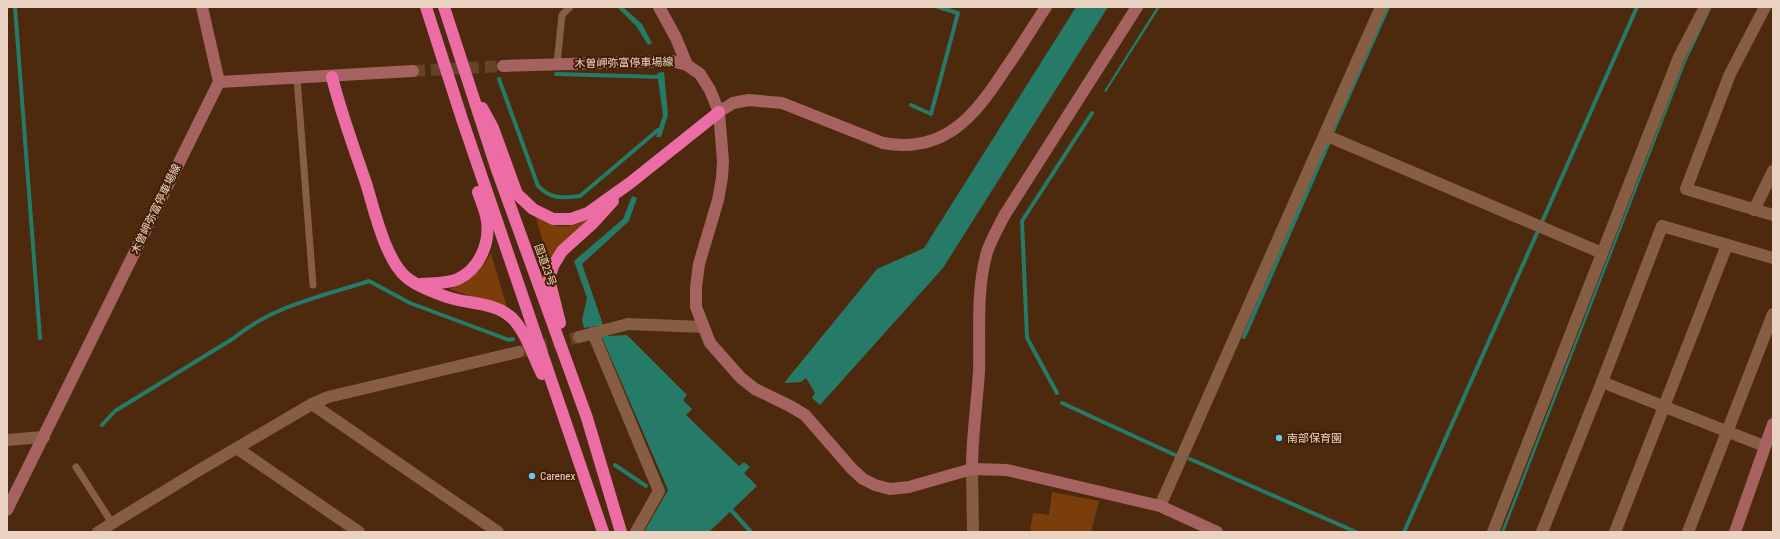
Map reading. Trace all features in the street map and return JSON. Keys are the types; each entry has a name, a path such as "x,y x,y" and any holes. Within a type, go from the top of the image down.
{"highway":[{"path":"426,7 462,119 603,532"},
{"name":"国道23号","path":"444,7 496,167 587,418 621,532"},
{"path":"332,77 338,101 391,256 400,271 407,278 418,285 457,300 500,309 512,318 521,329 567,427"},
{"path":"469,83 493,128 517,194 533,209 553,219 571,219 588,213 630,183 718,112"},
{"path":"418,285 458,279 475,266 482,256 487,242 487,222 471,168 462,119"},
{"path":"587,418 549,279 552,266 562,251 593,223 630,183"}],"street":[{"path":"202,7 219,82 414,72"},
{"path":"659,7 676,38 688,65"},
{"path":"718,112 733,104 749,100 782,104 883,143 906,146 918,145 936,139 954,130 972,115 982,103 1046,7"},
{"path":"973,532 972,445 979,371 980,305 984,266 988,251 1004,216 1137,7"},
{"path":"1160,506 1381,7"},
{"path":"1493,532 1679,57 1706,7"},
{"path":"1765,7 1730,74 1686,188 1773,215"},
{"name":"木曽岬弥富停車場線","path":"503,66 672,61 688,65 700,74 710,90 718,112 723,160 722,178 718,200 699,264 696,287 696,307 703,327 710,343 741,378 755,389 805,415 852,469 863,479 875,485 890,489 909,487 972,469 1007,470 1160,506 1213,531"},
{"name":"木曽岬弥富停車場線","path":"7,510 219,82"},
{"path":"1325,135 1602,253"},
{"path":"1754,210 1773,171"},
{"path":"1542,532 1662,226 1773,258"},
{"path":"1615,532 1727,245"},
{"path":"1688,532 1773,314"},
{"path":"579,337 628,324 703,327"},
{"path":"594,333 659,491 636,532"},
{"path":"98,532 312,404 328,397 518,352"},
{"path":"1602,382 1764,446"},
{"path":"312,404 485,528 498,532"},
{"path":"1735,532 1773,424"},
{"path":"7,437 44,437"},
{"path":"238,448 359,532"}],"lane":[{"path":"558,64 562,15 570,7"},
{"path":"297,78 313,285"},
{"path":"76,467 112,523"}],"shaded area":[{"path":"535,215 548,223 560,226 573,225 588,219 563,244 549,261"},
{"path":"491,253 507,308 449,289 462,283 473,275 483,265"},
{"path":"1052,492 1099,501 1091,532 1030,532 1033,513 1049,515"}],"water":[{"path":"617,7 623,7 642,24 652,43 648,45 636,26"},
{"path":"1076,7 1108,7 943,268 820,405 812,398 815,393 806,378 801,382 784,383 877,269 924,248"},
{"path":"1157,7 1160,7 1106,92 1104,91"},
{"path":"1710,7 1712,7 1686,62 1504,532 1501,532 1684,61"},
{"path":"664,72 668,115 661,137 656,137 663,115 657,73"},
{"path":"632,196 637,198 629,221 582,264 607,336 627,335 687,395 683,400 692,409 686,415 739,466 744,462 750,467 744,473 757,486 733,509 754,532 748,532 730,512 709,532 644,532 668,490 597,326 584,328 582,320 587,298 574,261 623,219"}],"waterway":[{"path":"15,7 40,338"},
{"path":"911,105 931,114 958,13 938,7"},
{"path":"1333,131 1388,7"},
{"path":"1542,222 1637,7"},
{"path":"556,74 661,77"},
{"path":"499,79 538,186 543,191 553,196 580,196 658,130 660,131"},
{"path":"1057,393 1027,338 1022,221 1092,113"},
{"path":"1244,337 1329,142"},
{"path":"1404,532 1537,233"},
{"path":"102,425 115,411 265,318 298,303 369,281 410,303 509,340 513,339"},
{"path":"1062,403 1175,455"},
{"path":"1190,459 1356,532"},
{"path":"615,465 646,486"}],"tunnel":[{"path":"413,71 503,66"},
{"path":"518,352 579,337"}],"place":[{"name":"南部保育園","path":"1279,438"},
{"name":"Carenex","path":"532,476"}]}
